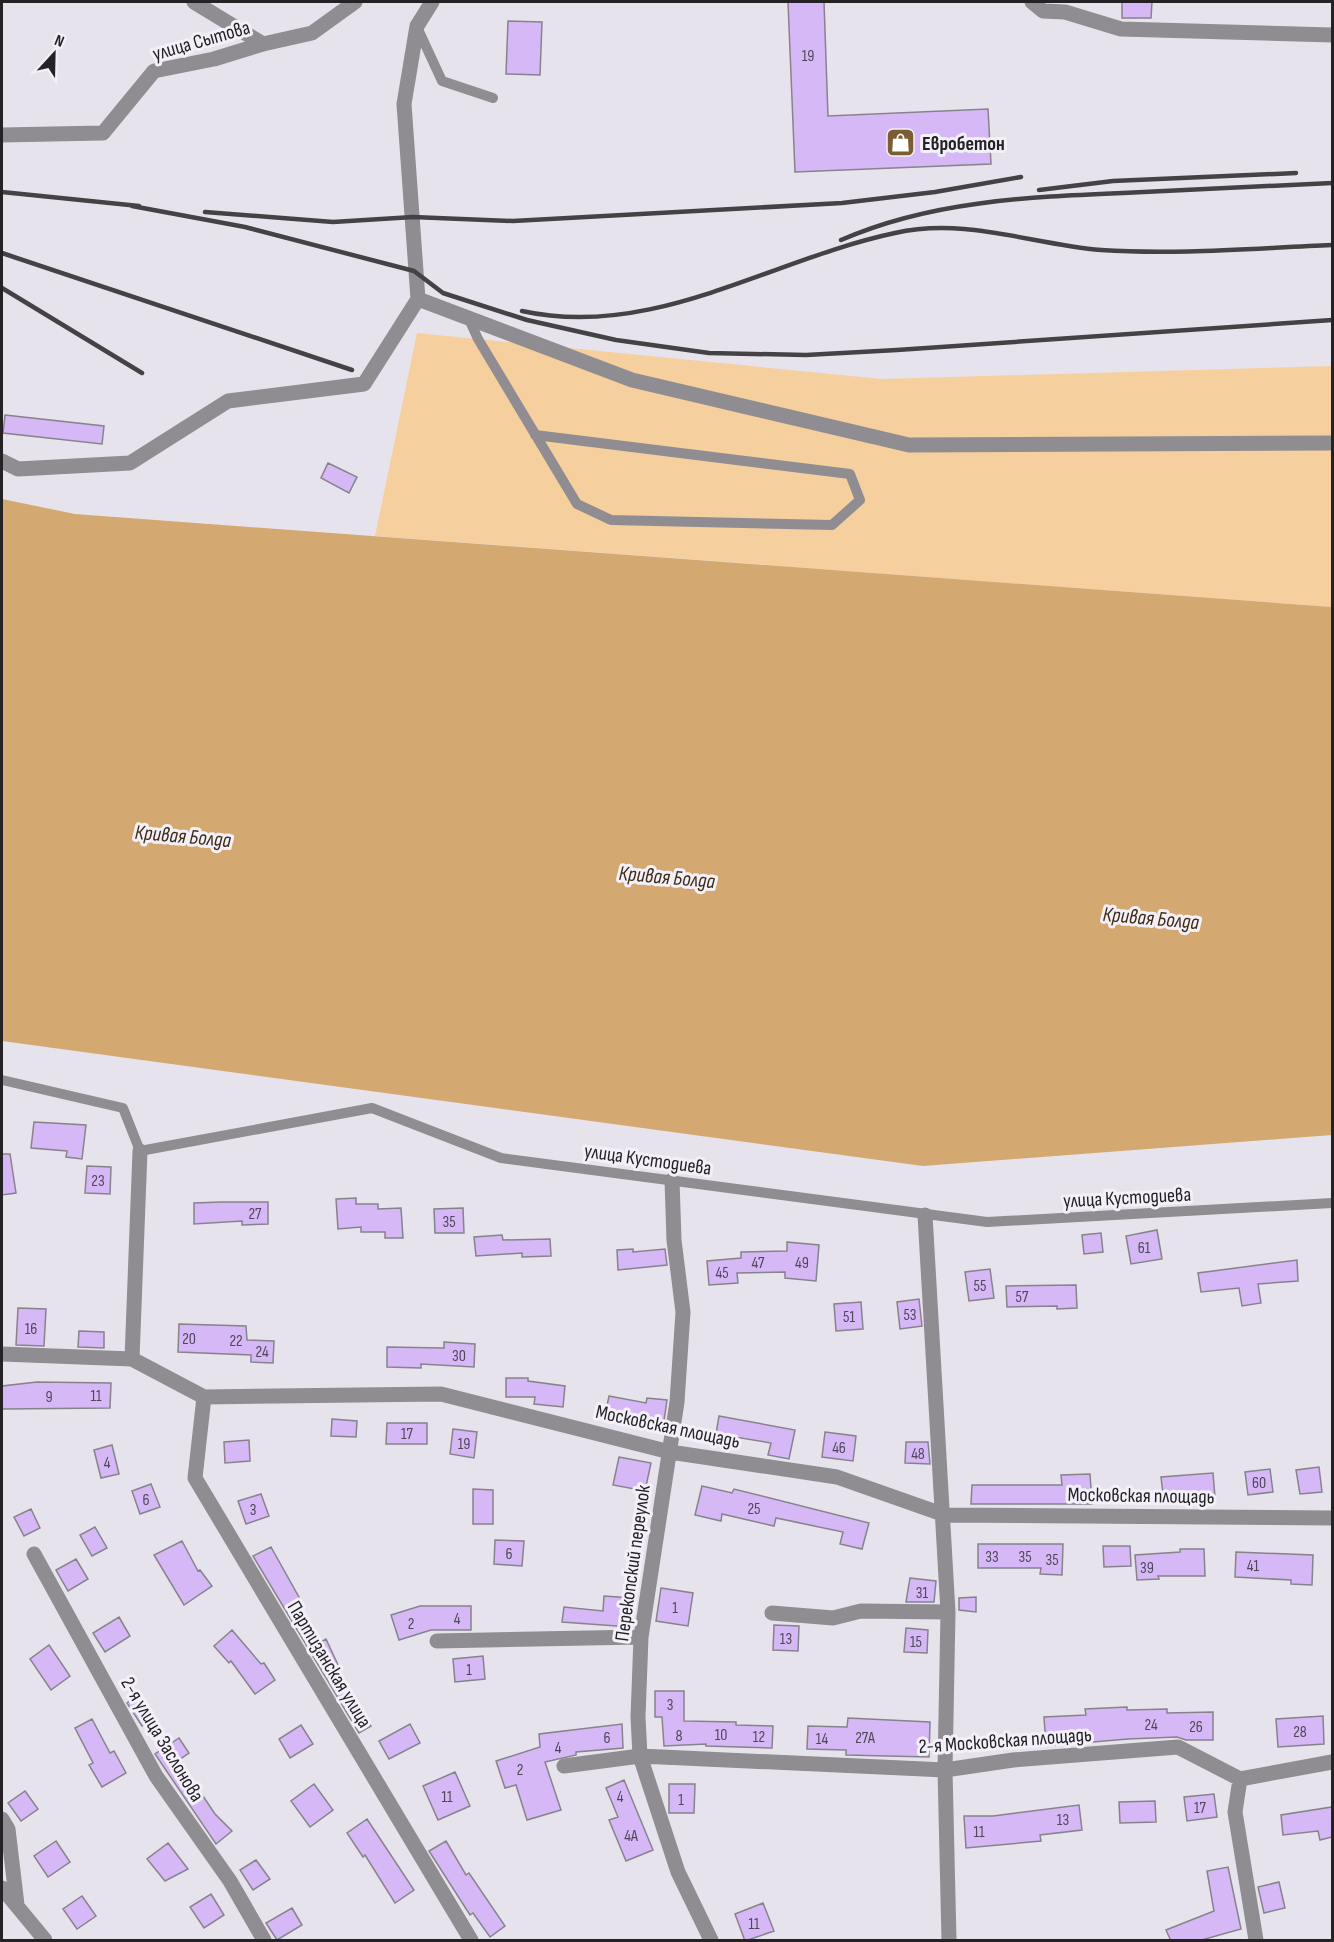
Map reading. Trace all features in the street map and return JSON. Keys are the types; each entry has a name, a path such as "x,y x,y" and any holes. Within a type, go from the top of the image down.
{"street":[{"path":"194,2 263,44"},
{"name":"улица Сытова","path":"2,135 103,133 154,70 214,59 263,44 312,33 355,2"},
{"path":"2,461 18,469 130,463 228,401 364,384 418,299 404,104 417,26 432,2"},
{"path":"1032,2 1043,11 1065,12 1121,29 1332,35"},
{"path":"418,299 632,380 909,445 1332,443"},
{"path":"132,1359 140,1151"},
{"name":"Перекопский переулок","path":"672,1180 674,1240 683,1312 677,1402 641,1637 638,1717 640,1756 678,1872 711,1941"},
{"path":"925,1215 945,1515 948,1612 945,1770 949,1941"},
{"name":"Московская площадь","path":"2,1354 132,1359 204,1396 441,1394 670,1452 837,1477 945,1515 1332,1518"},
{"name":"Партизанская улица","path":"204,1396 195,1478 471,1941"},
{"name":"2-я улица Заслонова","path":"34,1554 156,1776 230,1881 264,1941"},
{"path":"772,1613 833,1618 861,1611 948,1612"},
{"path":"438,1641 641,1637"},
{"name":"2-я Московская площадь","path":"564,1766 640,1756 945,1770 1012,1760 1178,1748 1240,1779"},
{"path":"1256,1941 1235,1812 1240,1779 1332,1762"},
{"path":"2,1819 8,1829 17,1905"},
{"path":"2,1888 45,1941"}],"lane":[{"path":"417,26 441,81 494,98"},
{"path":"469,319 478,339 535,435 577,504 611,520 832,525 860,500 850,474 535,435"},
{"path":"2,1080 123,1108 140,1151"},
{"name":"улица Кустодиева","path":"140,1151 372,1108 501,1158 987,1222 1332,1203"}],"shaded area":[{"path":"417,333 882,379 1332,366 1332,607 375,536"}],"water":[{"name":"Кривая Болда","path":"2,499 75,514 1332,607 1332,1135 923,1166 2,1041"}],"building":[{"path":"788,2 824,2 828,116 988,109 991,164 795,172"},
{"path":"1122,2 1152,2 1151,18 1122,18"},
{"path":"508,21 542,22 540,75 506,74"},
{"path":"5,415 104,426 102,444 3,433"},
{"path":"328,463 357,477 349,493 321,478"},
{"path":"34,1122 86,1125 82,1159 66,1157 67,1151 31,1148"},
{"path":"2,1154 10,1154 16,1193 2,1195"},
{"path":"87,1166 111,1167 110,1194 85,1193"},
{"path":"356,1198 356,1204 378,1204 378,1209 401,1208 403,1238 385,1238 385,1232 361,1232 361,1227 338,1229 336,1199"},
{"path":"268,1202 268,1224 242,1225 242,1221 194,1224 194,1203"},
{"path":"463,1208 464,1233 435,1233 434,1209"},
{"path":"1157,1230 1162,1259 1131,1264 1126,1236"},
{"path":"1101,1233 1103,1252 1084,1254 1082,1235"},
{"path":"502,1235 503,1240 550,1239 551,1256 522,1257 522,1253 476,1256 474,1237"},
{"path":"787,1242 819,1245 816,1281 785,1278 785,1272 737,1273 738,1283 709,1285 707,1261 741,1258 741,1252 787,1251"},
{"path":"633,1249 633,1252 665,1249 667,1265 618,1270 617,1250"},
{"path":"1297,1260 1298,1281 1258,1284 1261,1303 1242,1306 1239,1288 1201,1292 1198,1273"},
{"path":"990,1269 994,1298 969,1301 965,1272"},
{"path":"1076,1285 1077,1308 1007,1307 1006,1286"},
{"path":"919,1299 922,1326 900,1329 897,1302"},
{"path":"861,1302 863,1329 836,1331 834,1304"},
{"path":"18,1308 46,1309 44,1346 16,1345"},
{"path":"179,1324 246,1326 247,1340 274,1341 273,1363 251,1362 251,1355 178,1352"},
{"path":"79,1331 104,1332 104,1348 78,1347"},
{"path":"444,1342 475,1344 474,1367 421,1364 421,1368 387,1367 387,1347 444,1348"},
{"path":"506,1378 528,1378 528,1381 565,1386 563,1407 534,1404 535,1397 506,1397"},
{"path":"37,1382 111,1383 110,1408 2,1409 2,1386"},
{"path":"609,1396 646,1403 647,1398 667,1400 664,1421 605,1415"},
{"path":"719,1416 795,1430 789,1459 768,1455 771,1443 716,1434"},
{"path":"332,1419 357,1421 356,1437 331,1436"},
{"path":"387,1423 427,1423 427,1444 386,1444"},
{"path":"453,1429 477,1432 474,1458 450,1454"},
{"path":"825,1432 856,1436 853,1461 822,1457"},
{"path":"249,1440 250,1461 225,1463 224,1442"},
{"path":"906,1442 928,1442 930,1464 905,1463"},
{"path":"112,1445 119,1474 101,1478 94,1450"},
{"path":"619,1457 651,1463 645,1491 613,1485"},
{"path":"1319,1467 1322,1492 1300,1494 1296,1470"},
{"path":"1270,1469 1273,1492 1248,1495 1245,1472"},
{"path":"1213,1473 1215,1497 1164,1502 1161,1477"},
{"path":"1090,1474 1092,1504 971,1504 972,1485 1062,1485 1061,1475"},
{"path":"151,1484 160,1507 140,1514 132,1491"},
{"path":"702,1486 732,1493 734,1489 869,1523 862,1549 840,1544 843,1532 776,1518 774,1526 722,1514 721,1521 695,1515"},
{"path":"473,1489 493,1490 493,1524 473,1524"},
{"path":"261,1494 269,1516 246,1524 238,1501"},
{"path":"31,1509 40,1528 24,1536 14,1517"},
{"path":"95,1527 107,1548 92,1556 80,1535"},
{"path":"495,1540 524,1541 522,1566 494,1564"},
{"path":"182,1541 198,1571 200,1570 212,1586 184,1605 154,1555"},
{"path":"978,1544 1063,1544 1062,1575 1040,1574 1041,1568 978,1568"},
{"path":"1103,1546 1130,1546 1131,1566 1104,1567"},
{"path":"271,1547 300,1599 296,1601 317,1644 326,1639 338,1665 334,1666 354,1702 371,1726 359,1733 253,1556"},
{"path":"1180,1549 1204,1549 1205,1576 1158,1576 1159,1579 1137,1580 1135,1555 1180,1552"},
{"path":"1236,1552 1313,1555 1312,1585 1291,1584 1291,1580 1235,1577"},
{"path":"76,1559 88,1579 68,1591 56,1570"},
{"path":"910,1578 936,1581 934,1602 906,1602"},
{"path":"661,1588 693,1593 688,1626 656,1621"},
{"path":"604,1596 632,1598 630,1627 562,1622 564,1607 603,1611"},
{"path":"976,1597 976,1612 959,1610 959,1598"},
{"path":"420,1606 471,1606 471,1630 431,1630 399,1640 391,1615"},
{"path":"119,1617 130,1636 105,1652 93,1633"},
{"path":"774,1625 799,1626 798,1651 773,1650"},
{"path":"906,1628 928,1630 927,1653 904,1652"},
{"path":"232,1630 261,1664 264,1663 275,1680 255,1694 231,1661 229,1663 214,1646"},
{"path":"49,1645 70,1676 51,1690 30,1659"},
{"path":"483,1656 485,1679 455,1682 453,1659"},
{"path":"655,1691 684,1691 684,1721 736,1722 736,1725 773,1726 772,1748 706,1746 706,1744 664,1746 662,1717 655,1717"},
{"path":"137,1696 154,1717 142,1726 127,1703"},
{"path":"1127,1707 1127,1710 1167,1709 1167,1713 1213,1712 1213,1740 1186,1740 1177,1737 1046,1746 1044,1717 1086,1715 1085,1709"},
{"path":"1323,1716 1324,1744 1278,1747 1276,1719"},
{"path":"848,1718 930,1722 929,1757 846,1755 846,1750 807,1749 808,1726 847,1727"},
{"path":"92,1719 110,1753 114,1751 126,1773 102,1787 89,1765 93,1763 75,1728"},
{"path":"410,1724 420,1743 389,1759 379,1741"},
{"path":"622,1724 623,1748 576,1752 576,1755 545,1762 561,1810 527,1820 516,1785 505,1788 496,1761 540,1747 539,1734"},
{"path":"301,1725 313,1744 290,1758 279,1739"},
{"path":"179,1738 189,1753 179,1760 215,1814 232,1831 216,1844 155,1754"},
{"path":"455,1772 470,1806 438,1820 423,1786"},
{"path":"624,1780 653,1850 626,1861 609,1820 618,1817 606,1788"},
{"path":"314,1784 333,1810 310,1827 291,1801"},
{"path":"669,1784 695,1784 694,1813 669,1813"},
{"path":"25,1791 38,1809 21,1821 8,1803"},
{"path":"1214,1794 1217,1817 1187,1821 1184,1797"},
{"path":"1155,1801 1156,1822 1120,1823 1119,1802"},
{"path":"1079,1805 1082,1830 1040,1835 1041,1841 966,1848 964,1816 993,1816"},
{"path":"1332,1807 1332,1837 1320,1840 1318,1831 1283,1835 1281,1815"},
{"path":"367,1819 414,1890 395,1903 365,1855 363,1857 347,1833"},
{"path":"56,1841 70,1862 48,1877 34,1856"},
{"path":"446,1841 466,1875 469,1873 505,1926 490,1937 473,1913 470,1915 429,1851"},
{"path":"168,1843 188,1869 165,1881 147,1859"},
{"path":"256,1860 270,1879 253,1890 240,1870"},
{"path":"1228,1867 1241,1929 1198,1941 1171,1941 1166,1930 1214,1911 1207,1871"},
{"path":"1279,1882 1285,1908 1264,1913 1258,1887"},
{"path":"211,1894 224,1915 204,1928 190,1907"},
{"path":"82,1896 96,1916 77,1929 63,1909"},
{"path":"763,1903 774,1931 745,1941 735,1914"},
{"path":"292,1908 302,1925 277,1940 266,1923"}],"railway":[{"path":"1039,190 1113,181 1296,173"},
{"path":"205,212 333,222 413,217 513,221 842,203 935,192 1021,177"},
{"path":"841,240 909,217 979,203 1015,199 1332,183"},
{"path":"2,192 139,206"},
{"path":"132,206 245,227 414,271 443,293 527,320 616,340 709,353 806,355 1332,320"},
{"path":"522,311 571,317 618,315 665,306 711,293 849,245 921,229 947,228 998,233 1101,250 1159,252 1332,245"},
{"path":"2,253 352,370"},
{"path":"2,288 142,373"}],"place":[{"name":"Евробетон","path":"901,143"}]}
